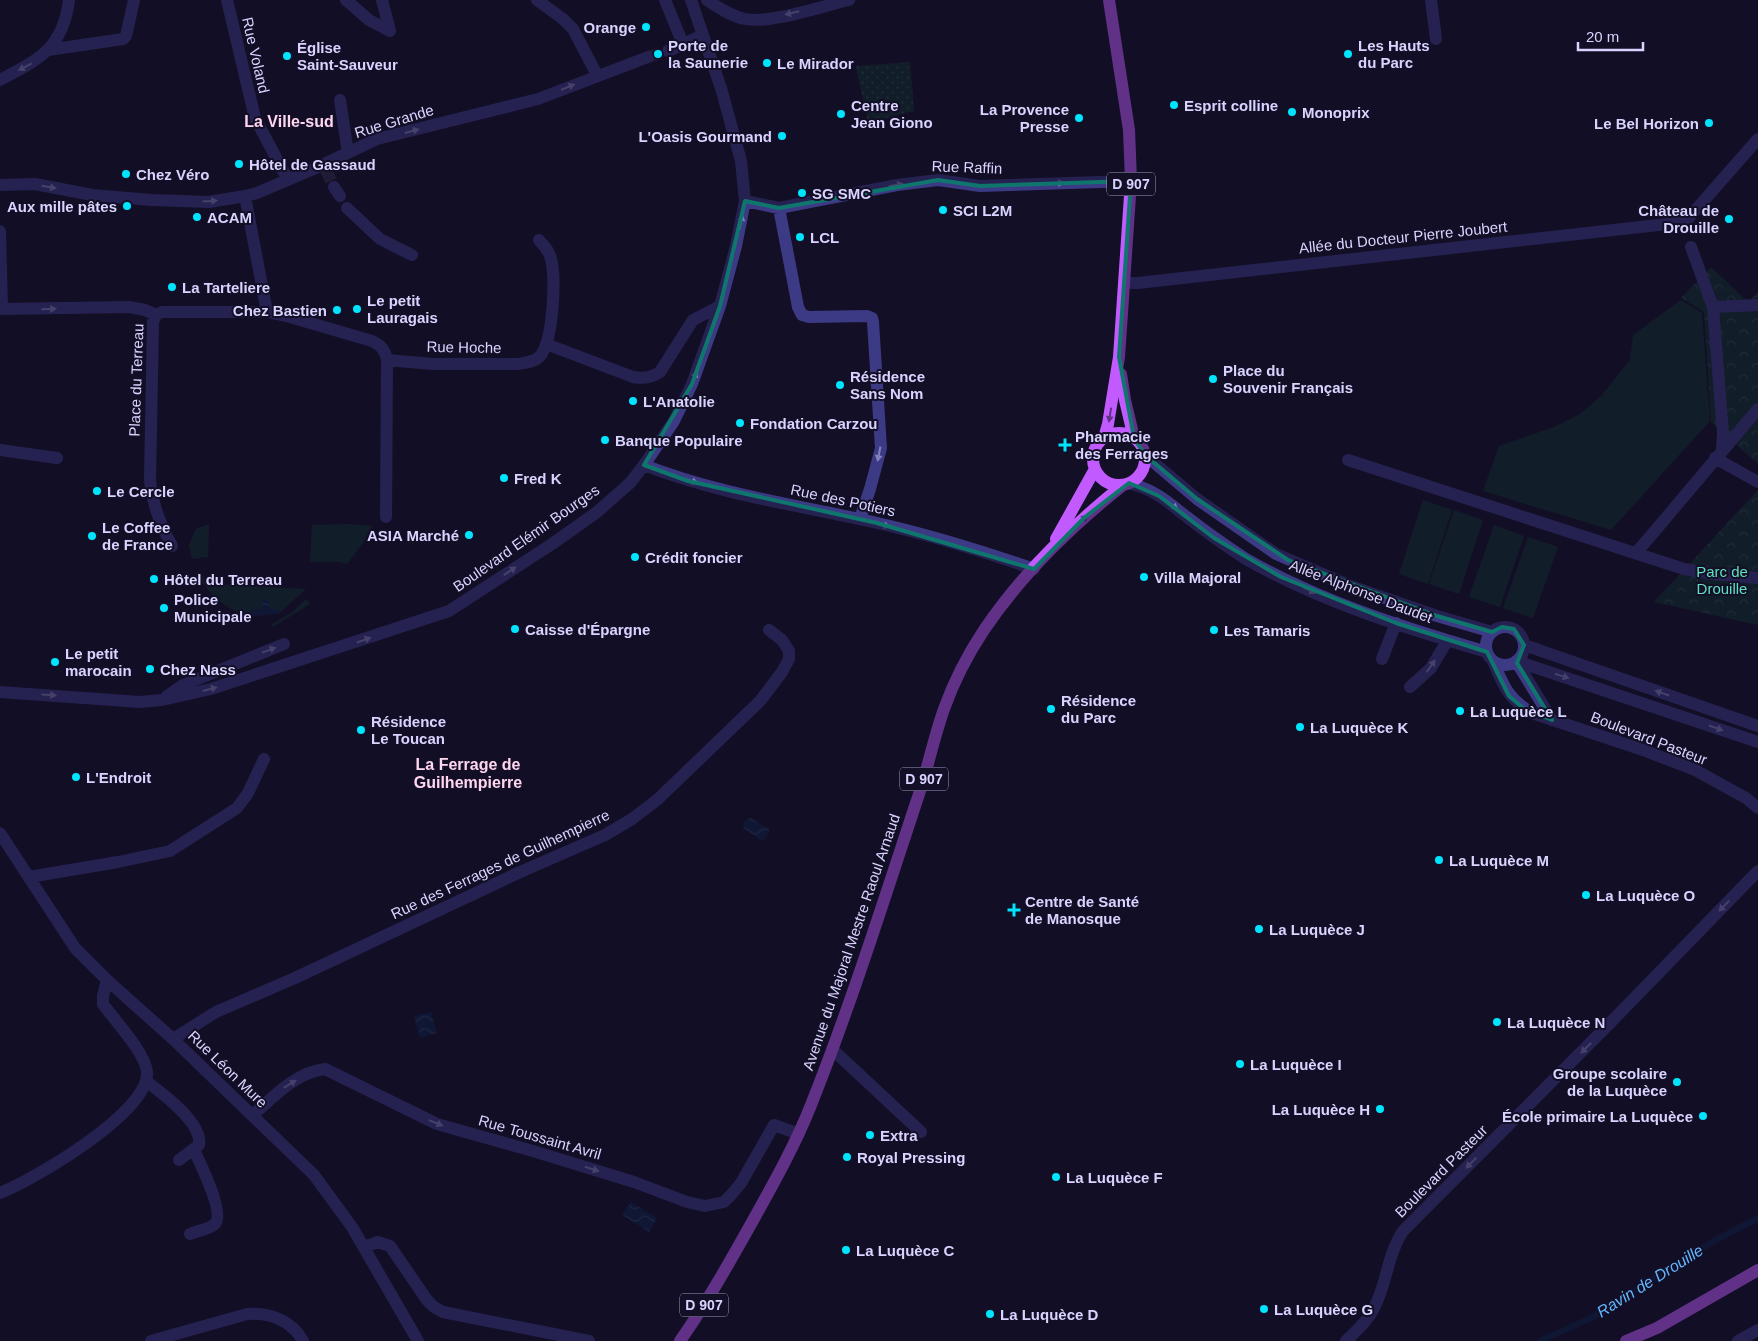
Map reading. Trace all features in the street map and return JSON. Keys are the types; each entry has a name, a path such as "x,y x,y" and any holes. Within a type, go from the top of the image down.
{"main road":[{"name":"D 907","path":"1104,438 1119,358 1131,181 1129,130 1109,0"},
{"name":"D 907","path":"1119,358 1124,400 1134,438"},
{"path":"1119,433 1134,438 1139,442 1145,455 1142,471 1126,484 1115,485 1106,482 1095,469 1093,461 1097,445 1104,438 1119,433"},
{"name":"Avenue du Majoral Mestre Raoul Arnaud","path":"1047,554 1095,469"},
{"name":"Avenue du Majoral Mestre Raoul Arnaud","path":"680,1341 717,1284 780,1173 799,1134 832,1049 918,800 944,709 952,690 984,630 1015,591 1047,554 1085,517 1126,484"},
{"path":"1626,1341 1657,1328 1758,1270"}],"street":[{"path":"0,80 30,64 48,50 62,31 69,0"},
{"path":"48,50 121,40 127,33 134,0"},
{"name":"Rue Voland","path":"227,0 255,118 288,180"},
{"path":"346,0 369,20 390,31 382,0"},
{"path":"537,0 564,19 574,29 597,75"},
{"path":"665,0 682,44"},
{"name":"Boulevard Elémir Bourges","path":"0,692 140,702 162,700 211,689 449,611 552,544 597,512 630,483 674,421 692,384 720,306 736,246 745,201 741,161 720,88 691,0"},
{"path":"706,0 726,12 745,19 768,19 849,0"},
{"path":"1431,0 1436,39"},
{"path":"668,51 702,35"},
{"name":"Rue Grande","path":"0,185 35,184 92,195 151,200 209,202 245,196 325,167 348,152 378,139 538,99 648,57"},
{"path":"340,100 348,152"},
{"name":"Allée du Docteur Pierre Joubert","path":"1124,284 1685,222 1758,139"},
{"name":"Rue Raffin","path":"745,201 779,208 897,185 938,180 980,186 1131,181"},
{"path":"245,196 266,312"},
{"path":"347,208 380,239 412,255"},
{"path":"779,208 798,307 802,315 809,318 867,316 872,318 875,330 881,448 860,519"},
{"path":"0,231 1,309 128,307 144,310 156,315"},
{"path":"539,240 549,252 553,269 552,312 546,344 633,377 643,379 653,377 660,372 693,320 720,306"},
{"path":"1691,247 1712,307 1723,433 1719,454"},
{"path":"1712,307 1758,305"},
{"name":"Place du Terreau","path":"172,546 162,525 152,494 150,480 153,322 156,315 162,312 266,312 290,317 376,343 384,350 387,360"},
{"name":"Rue Hoche","path":"387,360 433,364 517,364 529,362 540,357 546,344"},
{"path":"386,517 387,360"},
{"path":"1637,552 1758,409"},
{"path":"0,450 56,458"},
{"path":"1719,454 1758,482"},
{"name":"Allée Alphonse Daudet","path":"1145,455 1197,498 1282,557 1353,587 1437,616 1492,632"},
{"path":"1348,460 1637,552 1684,569 1712,574 1758,578"},
{"name":"Rue des Potiers","path":"644,465 688,481 794,506 860,519 965,547 1034,569"},
{"name":"Allée Alphonse Daudet","path":"1126,484 1146,489 1159,496 1214,538 1246,558 1316,594 1490,656"},
{"path":"1382,659 1396,623"},
{"path":"1502,627 1514,629 1522,637 1524,645 1520,657 1516,661 1504,665 1490,656 1486,641 1492,632 1502,627"},
{"name":"Rue des Ferrages de Guilhempierre","path":"173,1039 216,1012 295,978 518,873 605,835 632,819 657,800 760,701 782,672 789,659 789,652 782,640 770,630"},
{"path":"1410,687 1431,668 1447,641"},
{"path":"162,700 183,685 284,644"},
{"path":"1524,645 1758,726"},
{"name":"Boulevard Pasteur","path":"1490,656 1509,696 1532,713 1643,750 1695,770 1746,798 1758,808"},
{"path":"1516,661 1552,720"},
{"path":"1516,661 1758,742"},
{"path":"29,877 170,851 237,808 248,793 264,760"},
{"name":"Rue Léon Mure","path":"0,833 74,948 173,1039 314,1175 352,1227 418,1341"},
{"name":"Boulevard Pasteur","path":"1346,1341 1367,1320 1374,1309 1397,1240 1408,1225 1610,1023 1758,871"},
{"path":"0,1193 58,1163 86,1143 136,1100 146,1081 146,1068 142,1057 103,1004 107,980"},
{"path":"832,1049 921,1132"},
{"name":"Rue Toussaint Avril","path":"253,1115 290,1083 311,1072 325,1069 437,1124 533,1151 634,1182 687,1202 705,1206 724,1202 741,1184 774,1126 799,1134"},
{"path":"146,1081 194,1125 199,1136 199,1145 180,1160"},
{"path":"190,1234 211,1227 218,1219 213,1194 194,1150"},
{"path":"364,1247 378,1242 390,1246 427,1300 434,1308 442,1312 589,1341"},
{"path":"151,1341 247,1314 258,1313 272,1316 292,1327 303,1341"},
{"path":"1738,1341 1758,1330"}],"highlighted area":[{"path":"938,180 980,186 1131,181 1119,357 1134,438 1145,455 1197,499 1288,560 1437,616 1492,632 1502,627 1514,629 1524,645 1517,663 1552,720 1523,708 1509,696 1487,652 1396,623 1281,577 1214,538 1159,496 1129,483 1085,517 1034,569 877,523 688,481 644,465 692,384 720,306 745,201 779,208"}],"green space":[{"path":"910,62 914,111 868,123 856,66"},
{"path":"1711,267 1748,302 1758,292 1758,464 1711,422 1704,312 1681,298"},
{"path":"1681,300 1702,313 1710,421 1611,530 1483,491 1499,446 1554,427 1580,414 1601,396 1630,360 1633,335"},
{"name":"Parc de Drouille","path":"1758,490 1758,625 1654,602"},
{"path":"1423,500 1452,510 1428,584 1399,574"},
{"path":"1454,510 1483,520 1459,594 1429,584"},
{"path":"209,524 208,557 192,559 189,545 196,529"},
{"path":"350,524 372,526 363,543 347,564 339,562 310,562 312,525"},
{"path":"1494,525 1524,536 1500,607 1469,597"},
{"path":"1528,537 1558,547 1533,618 1503,608"},
{"path":"195,572 201,572 205,581 214,584 306,589 278,614 278,609 269,609 262,600 262,609 251,610 251,616 233,610 218,600"},
{"path":"306,599 310,603 307,606 273,627 272,624 291,613"}],"water":[{"path":"262,600 269,600 269,609 279,609 278,614 251,616 250,610 262,609"},
{"path":"751,818 769,829 764,840 744,829 743,824 747,819"},
{"path":"431,1012 437,1033 420,1038 414,1016"},
{"path":"631,1202 657,1218 649,1232 622,1215"}],"waterway":[{"name":"Ravin de Drouille","path":"1540,1341 1593,1317 1714,1241 1758,1218"}],"tunnel":[{"path":"648,57 668,51"},
{"path":"326,170 334,187"}],"place":[{"name":"Orange","path":"646,27"},
{"name":"Porte de la Saunerie","path":"658,54"},
{"name":"Les Hauts du Parc","path":"1348,54"},
{"name":"Église Saint-Sauveur","path":"287,56"},
{"name":"Le Mirador","path":"767,63"},
{"name":"Esprit colline","path":"1174,105"},
{"name":"Monoprix","path":"1292,112"},
{"name":"Centre Jean Giono","path":"841,114"},
{"name":"La Provence Presse","path":"1079,118"},
{"name":"Le Bel Horizon","path":"1709,123"},
{"name":"L'Oasis Gourmand","path":"782,136"},
{"name":"Hôtel de Gassaud","path":"239,164"},
{"name":"Chez Véro","path":"126,174"},
{"name":"SG SMC","path":"802,193"},
{"name":"Aux mille pâtes","path":"127,206"},
{"name":"SCI L2M","path":"943,210"},
{"name":"ACAM","path":"197,217"},
{"name":"Château de Drouille","path":"1729,219"},
{"name":"LCL","path":"800,237"},
{"name":"La Tarteliere","path":"172,287"},
{"name":"Le petit Lauragais","path":"357,309"},
{"name":"Chez Bastien","path":"337,310"},
{"name":"Place du Souvenir Français","path":"1213,379"},
{"name":"Résidence Sans Nom","path":"840,385"},
{"name":"L'Anatolie","path":"633,401"},
{"name":"Fondation Carzou","path":"740,423"},
{"name":"Banque Populaire","path":"605,440"},
{"name":"Pharmacie des Ferrages","path":"1065,445"},
{"name":"Fred K","path":"504,478"},
{"name":"Le Cercle","path":"97,491"},
{"name":"ASIA Marché","path":"469,535"},
{"name":"Le Coffee de France","path":"92,536"},
{"name":"Crédit foncier","path":"635,557"},
{"name":"Villa Majoral","path":"1144,577"},
{"name":"Hôtel du Terreau","path":"154,579"},
{"name":"Police Municipale","path":"164,608"},
{"name":"Caisse d'Épargne","path":"515,629"},
{"name":"Les Tamaris","path":"1214,630"},
{"name":"Le petit marocain","path":"55,662"},
{"name":"Chez Nass","path":"150,669"},
{"name":"Résidence du Parc","path":"1051,709"},
{"name":"La Luquèce L","path":"1460,711"},
{"name":"La Luquèce K","path":"1300,727"},
{"name":"Résidence Le Toucan","path":"361,730"},
{"name":"L'Endroit","path":"76,777"},
{"name":"La Luquèce M","path":"1439,860"},
{"name":"La Luquèce O","path":"1586,895"},
{"name":"Centre de Santé de Manosque","path":"1014,910"},
{"name":"La Luquèce J","path":"1259,929"},
{"name":"La Luquèce N","path":"1497,1022"},
{"name":"La Luquèce I","path":"1240,1064"},
{"name":"Groupe scolaire de la Luquèce","path":"1677,1082"},
{"name":"La Luquèce H","path":"1380,1109"},
{"name":"École primaire La Luquèce","path":"1703,1116"},
{"name":"Extra","path":"870,1135"},
{"name":"Royal Pressing","path":"847,1157"},
{"name":"La Luquèce F","path":"1056,1177"},
{"name":"La Luquèce C","path":"846,1250"},
{"name":"La Luquèce G","path":"1264,1309"},
{"name":"La Luquèce D","path":"990,1314"}],"district":[{"name":"La Ville-sud","path":"289,121"},
{"name":"La Ferrage de Guilhempierre","path":"468,773"}]}
